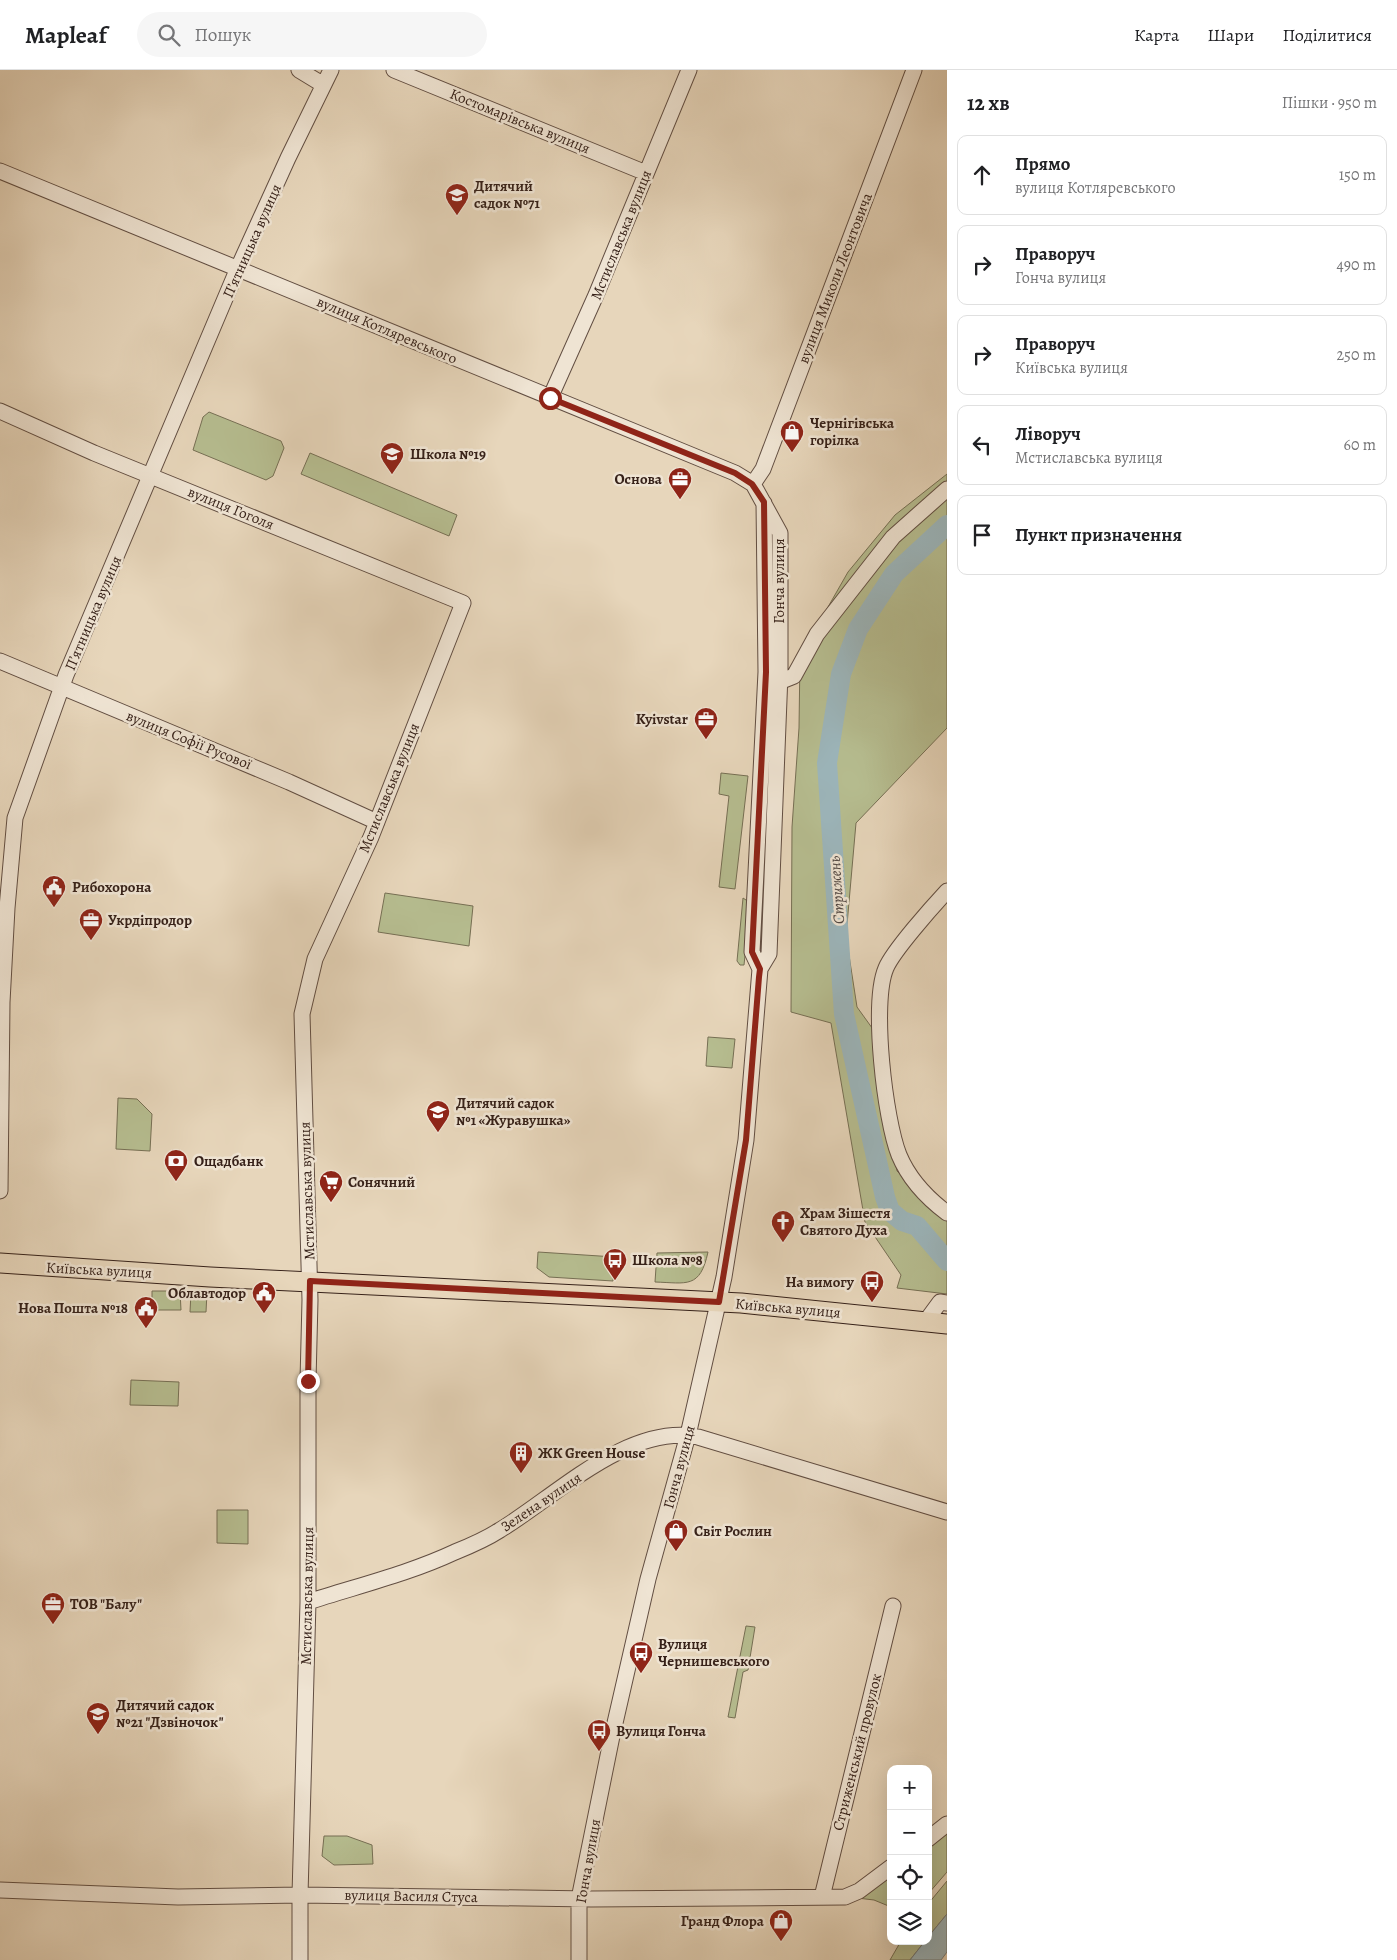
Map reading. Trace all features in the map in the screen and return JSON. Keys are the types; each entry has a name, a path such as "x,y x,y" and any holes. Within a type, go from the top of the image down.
{"main road":[{"name":"Київська вулиця","path":"0,1264 719,1302 947,1324"}],"street":[{"path":"299,70 322,84"},
{"name":"Пʼятницька вулиця","path":"0,1191 2,1002 6,908 15,818 61,687 238,268 322,84 331,70"},
{"name":"Костомарівська вулиця","path":"394,70 646,173"},
{"name":"Мстиславська вулиця","path":"550,398 596,295 689,70"},
{"name":"вулиця Миколи Леонтовича","path":"752,484 763,469 914,70"},
{"name":"вулиця Котляревського","path":"0,171 735,473 752,484 764,502"},
{"name":"вулиця Гоголя","path":"0,411 94,453 464,603"},
{"path":"779,682 794,676 817,634 893,538 947,488"},
{"name":"Гонча вулиця","path":"579,1960 578,1899 648,1580 688,1435 719,1302 746,1140 760,969 769,954 779,682 780,533 764,502"},
{"name":"Гонча вулиця","path":"760,969 752,952 766,672 764,502"},
{"name":"Мстиславська вулиця","path":"300,1960 308,1602 310,1281 302,1014 315,959 377,822 464,603"},
{"name":"вулиця Софії Русової","path":"0,661 288,782 377,822"},
{"path":"946,893 886,968 880,1012 881,1045 890,1126 900,1156 911,1177 929,1199 947,1213"},
{"path":"926,1321 940,1302 947,1303"},
{"name":"Зелена вулиця","path":"308,1602 370,1584 455,1553 500,1530 592,1468 623,1450 674,1434 688,1435 947,1512"},
{"name":"Стриженський провулок","path":"822,1897 893,1606"},
{"path":"932,1835 947,1824"},
{"name":"вулиця Василя Стуса","path":"0,1890 178,1897 300,1894 578,1899 845,1897 859,1891 887,1869"}],"green space":[{"path":"209,412 281,441 284,448 273,476 266,480 193,450 203,417"},
{"path":"310,453 457,515 449,536 301,474"},
{"path":"947,474 947,728 856,823 846,936 857,1007 875,1032 897,1171 947,1218 947,1294 897,1288 901,1275 865,1222 831,1023 791,1012 792,827 799,728 800,656 848,572 895,515"},
{"path":"721,773 748,776 735,889 719,887 729,796 719,794"},
{"path":"385,893 473,906 469,946 378,932"},
{"path":"743,898 749,902 750,908 744,965 740,965 737,961"},
{"path":"708,1037 735,1039 732,1068 706,1066"},
{"path":"118,1098 137,1099 152,1114 150,1151 116,1149"},
{"path":"538,1252 615,1257 613,1281 549,1277 537,1268"},
{"path":"708,1252 701,1272 691,1281 684,1283 655,1282 657,1253"},
{"path":"152,1291 180,1291 181,1310 152,1310"},
{"path":"191,1292 207,1292 206,1312 190,1312"},
{"path":"131,1380 179,1382 178,1406 130,1405"},
{"path":"217,1510 248,1510 248,1544 217,1543"},
{"path":"746,1626 755,1627 748,1670 743,1672 735,1718 728,1717"},
{"path":"947,1831 947,1872 932,1889 932,1855 932,1842"},
{"path":"324,1836 347,1836 372,1845 373,1864 334,1865 322,1856"},
{"path":"887,1876 887,1905 874,1900 857,1898"},
{"path":"947,1881 947,1914 932,1932 932,1900"},
{"path":"899,1945 922,1945 910,1960 890,1960"}],"water":[{"path":"947,1914 947,1952 941,1960 910,1960 922,1945 932,1945 932,1932"}],"waterway":[{"name":"Стрижень","path":"947,525 894,574 858,629 841,674 827,763 844,1014 885,1197 890,1211 902,1221 917,1226 947,1261"}],"place":[{"name":"Дитячий садок №71","path":"457,216"},
{"name":"Чернігівська горілка","path":"792,453"},
{"name":"Школа №19","path":"392,475"},
{"name":"Основа","path":"680,500"},
{"name":"Kyivstar","path":"706,740"},
{"name":"Рибохорона","path":"54,908"},
{"name":"Укрдіпродор","path":"91,941"},
{"name":"Дитячий садок №1 «Журавушка»","path":"438,1133"},
{"name":"Ощадбанк","path":"176,1182"},
{"name":"Сонячний","path":"331,1203"},
{"name":"Храм Зішестя Святого Духа","path":"783,1243"},
{"name":"Школа №8","path":"615,1281"},
{"name":"На вимогу","path":"872,1303"},
{"name":"Облавтодор","path":"264,1314"},
{"name":"Нова Пошта №18","path":"146,1329"},
{"name":"ЖК Green House","path":"521,1474"},
{"name":"Свiт Рослин","path":"676,1552"},
{"name":"ТОВ \"Балу\"","path":"53,1625"},
{"name":"Вулиця Чернишевського","path":"641,1674"},
{"name":"Дитячий садок №21 \"Дзвіночок\"","path":"98,1735"},
{"name":"Вулиця Гонча","path":"599,1752"},
{"name":"Гранд Флора","path":"781,1942"}],"route":[{"path":"308,1381 310,1281 719,1302 746,1140 760,969 752,952 761,807 766,672 764,502 752,484 735,473 550,398"}]}
